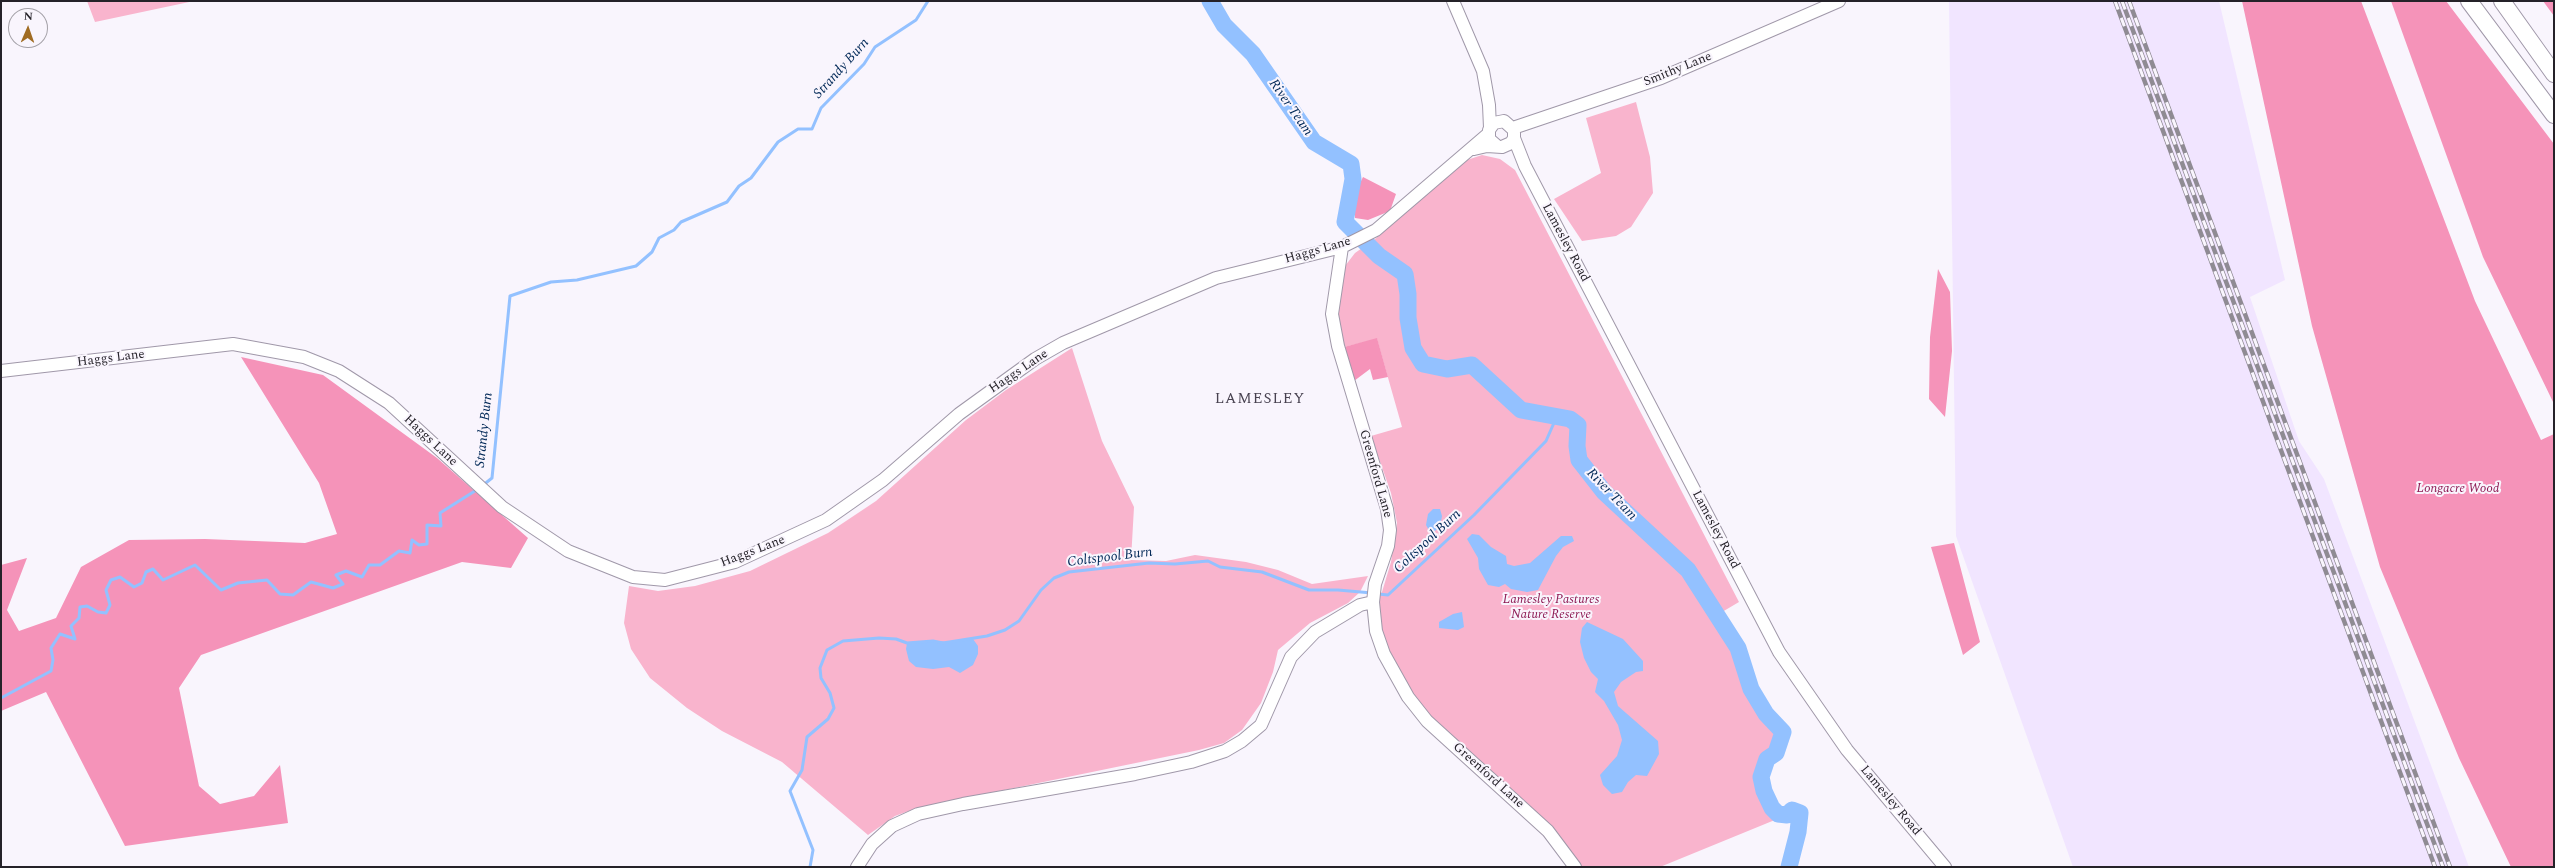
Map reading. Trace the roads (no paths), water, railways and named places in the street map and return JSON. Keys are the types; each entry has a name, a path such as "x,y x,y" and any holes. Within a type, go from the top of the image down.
{"highway":[{"path":"2469,1 2554,115"},
{"path":"2502,1 2554,74"}],"street":[{"path":"1453,1 1477,55 1488,97 1489,131 1491,142 1500,147 1511,143 1514,133 1510,123 1502,121 1488,97"},
{"name":"Smithy Lane","path":"1514,133 1661,78 1839,1"},
{"path":"1489,131 1502,121"},
{"name":"Haggs Lane","path":"1,371 233,344 304,357 339,371 389,403 502,507 568,551 633,577 665,580 735,562 826,520 883,480 959,414 1035,359 1063,343 1216,278 1344,245 1376,230 1468,153 1489,131"},
{"name":"Lamesley Road","path":"1514,133 1525,166 1779,652 1847,750 1945,867"},
{"name":"Haggs Lane","path":"1468,153 1482,146 1500,147"},
{"name":"Lamesley Road","path":"1500,147 1525,166"},
{"name":"Greenford Lane","path":"1344,245 1332,314 1338,346 1387,510 1390,530 1388,546 1375,584 1373,602 1376,631 1384,654 1408,697 1427,721 1548,831 1574,867"},
{"path":"857,867 872,844 892,826 918,814 963,804 1135,774 1190,762 1225,751 1242,741 1261,725 1291,657 1315,632 1360,605 1373,602"}],"water":[{"path":"1433,509 1440,509 1442,516 1440,527 1431,534 1426,525 1428,514"},
{"path":"1472,534 1479,535 1491,547 1506,556 1507,564 1514,566 1530,563 1561,536 1572,536 1574,541 1563,547 1556,556 1538,590 1527,592 1511,589 1505,584 1499,587 1488,585 1479,569 1478,558 1467,539"},
{"path":"1462,612 1464,627 1458,630 1439,628 1439,622 1453,614"},
{"path":"1587,622 1623,639 1643,661 1643,671 1636,672 1621,682 1614,692 1618,706 1658,741 1659,754 1647,776 1636,775 1628,782 1622,792 1612,794 1603,785 1600,775 1617,756 1622,740 1618,725 1604,701 1595,692 1598,679 1591,672 1584,658 1580,642 1582,628"},
{"path":"973,639 978,646 978,654 973,665 960,673 949,667 933,669 916,667 909,661 906,649 907,643 933,641 953,642"}],"waterway":[{"name":"Strandy Burn","path":"482,486 492,478 510,296 551,282 577,280 636,266 652,252 659,238 674,230 681,222 727,202 739,186 751,178 778,142 798,129 812,129 821,108 864,64 875,47 916,20 928,1"},
{"name":"River Team","path":"1210,1 1224,25 1253,54 1314,142 1351,164 1353,179 1345,222 1379,256 1405,274 1408,294 1408,318 1413,348 1423,364 1447,369 1472,365 1521,410 1570,419 1578,425 1577,446 1579,460 1604,492 1688,570 1738,648 1751,689 1766,714 1783,732 1776,753 1767,759 1761,777 1764,791 1772,808 1778,814 1787,815 1792,810 1800,813 1798,832 1789,867"},
{"name":"Coltspool Burn","path":"1378,594 1388,595 1474,515 1546,441 1557,416"},
{"name":"Strandy Burn","path":"1,698 51,671 53,660 51,648 60,634 75,639 71,626 79,618 80,607 87,606 98,612 106,613 110,605 106,590 111,580 120,577 134,587 142,583 146,572 153,569 163,580 195,565 221,590 238,583 267,580 280,594 293,595 311,582 333,588 343,584 336,575 346,571 362,577 369,565 380,565 399,551 410,553 412,540 419,545 427,544 427,525 441,526 440,513 478,489"},
{"name":"Coltspool Burn","path":"810,867 813,850 790,791 802,770 807,737 828,719 834,708 830,693 821,678 820,668 827,650 843,641 879,638 896,639 907,643 933,641 943,643 987,636 1005,630 1019,621 1041,590 1054,578 1069,572 1149,563 1175,564 1208,561 1220,567 1262,572 1309,590 1338,590 1372,593"}],"railway":[{"path":"2115,1 2435,867"},
{"path":"2122,1 2443,867"},
{"path":"2129,1 2450,867"}],"district":[{"name":"LAMESLEY","path":"1260,400"}],"park label":[{"name":"Longacre Wood","path":"2458,489"},
{"name":"Lamesley Pastures Nature Reserve","path":"1551,608"}]}
